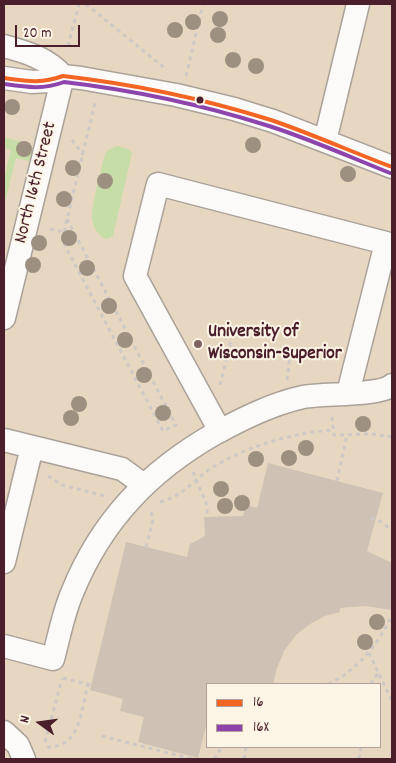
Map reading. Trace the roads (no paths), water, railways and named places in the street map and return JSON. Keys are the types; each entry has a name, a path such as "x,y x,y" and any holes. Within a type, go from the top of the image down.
{"street":[{"path":"325,140 358,4"},
{"path":"4,46 46,61 63,76"},
{"path":"4,78 23,82 42,82 63,76 108,82 210,102 264,118 391,166"},
{"name":"North 16th Street","path":"4,318 63,76"},
{"path":"220,431 135,276 158,184 386,243 348,393"},
{"path":"4,646 53,659 67,606 98,542 127,502 146,496 183,453 249,415 276,405 305,396 388,388 392,384"},
{"path":"4,440 122,469 137,480 146,496"},
{"path":"4,562 32,447"},
{"path":"4,732 18,745 24,759"}],"place":[{"name":"University of Wisconsin-Superior","path":"198,344"}]}
